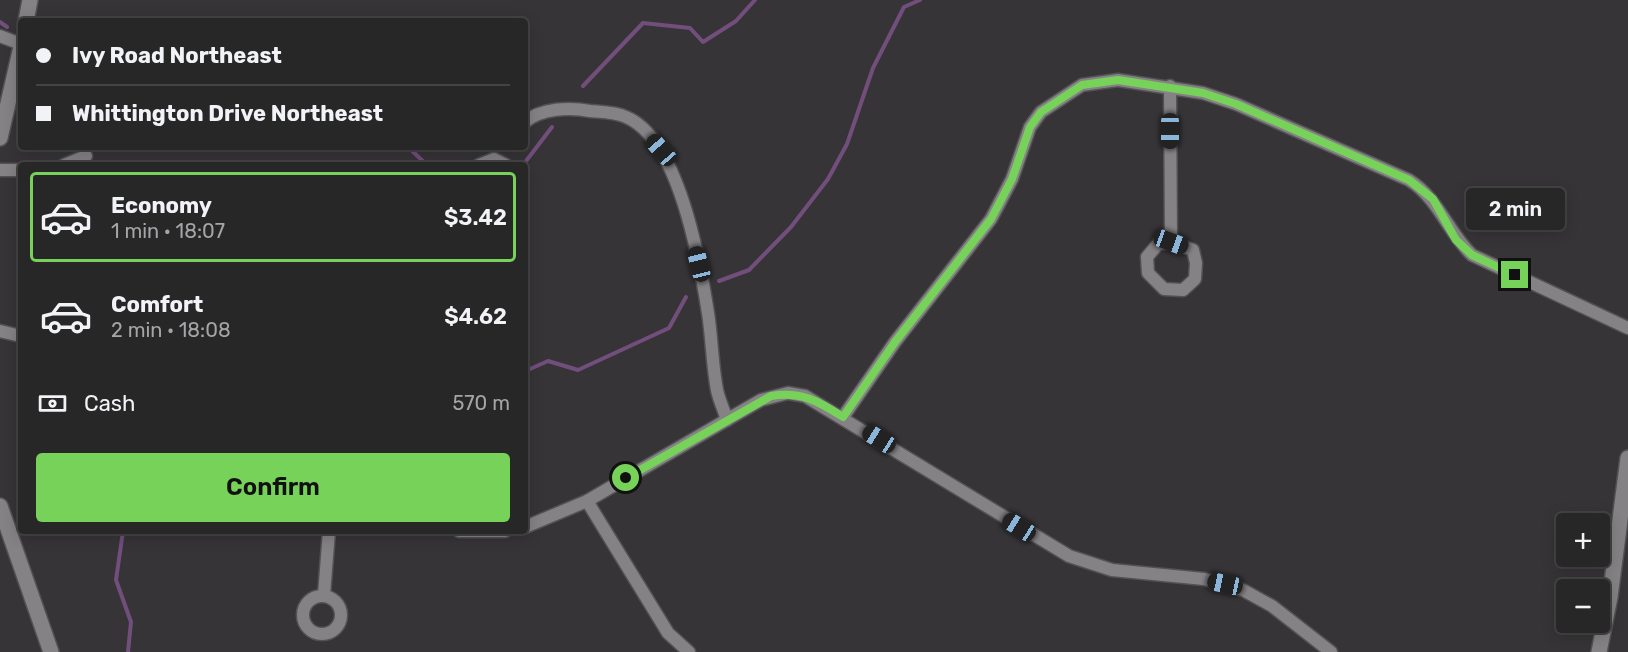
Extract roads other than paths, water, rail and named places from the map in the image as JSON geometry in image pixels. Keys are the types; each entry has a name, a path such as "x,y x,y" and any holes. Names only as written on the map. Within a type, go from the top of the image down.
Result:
{"street":[{"path":"27,18 30,0"},
{"path":"0,36 18,45"},
{"path":"0,138 18,59"},
{"path":"843,417 895,342 991,219 1012,179 1030,127 1041,112 1069,92 1094,82 1118,80 1170,86 1236,104 1409,180 1433,199 1456,240 1472,255 1628,328"},
{"path":"1170,86 1171,242"},
{"path":"528,120 544,111 582,109 626,117 641,127 661,150 677,179 699,264 708,312 717,391 727,420"},
{"path":"494,159 497,150"},
{"path":"71,162 86,156"},
{"path":"486,162 494,159 500,162"},
{"path":"0,170 18,170"},
{"path":"1171,242 1193,250 1196,263 1195,279 1183,290 1164,289 1148,273 1147,257 1158,244 1171,242"},
{"path":"0,331 18,335"},
{"path":"528,526 587,501 761,400 788,393 816,400 1026,532 1070,556 1112,570 1204,579 1243,590 1272,606 1331,652"},
{"path":"1599,652 1610,597 1628,458"},
{"path":"587,501 668,633 689,652"},
{"path":"0,506 51,652"},
{"path":"324,596 328,534"}],"waterway":[{"path":"583,86 643,23 690,28 703,42 736,21 755,0"},
{"path":"719,281 749,270 791,227 828,179 847,144 873,68 904,7 920,0"},
{"path":"0,22 7,27"},
{"path":"525,162 552,127"},
{"path":"411,150 424,162"},
{"path":"528,368 548,361 578,370 669,328 686,297"},
{"path":"123,534 116,580 131,622 128,652"}]}
